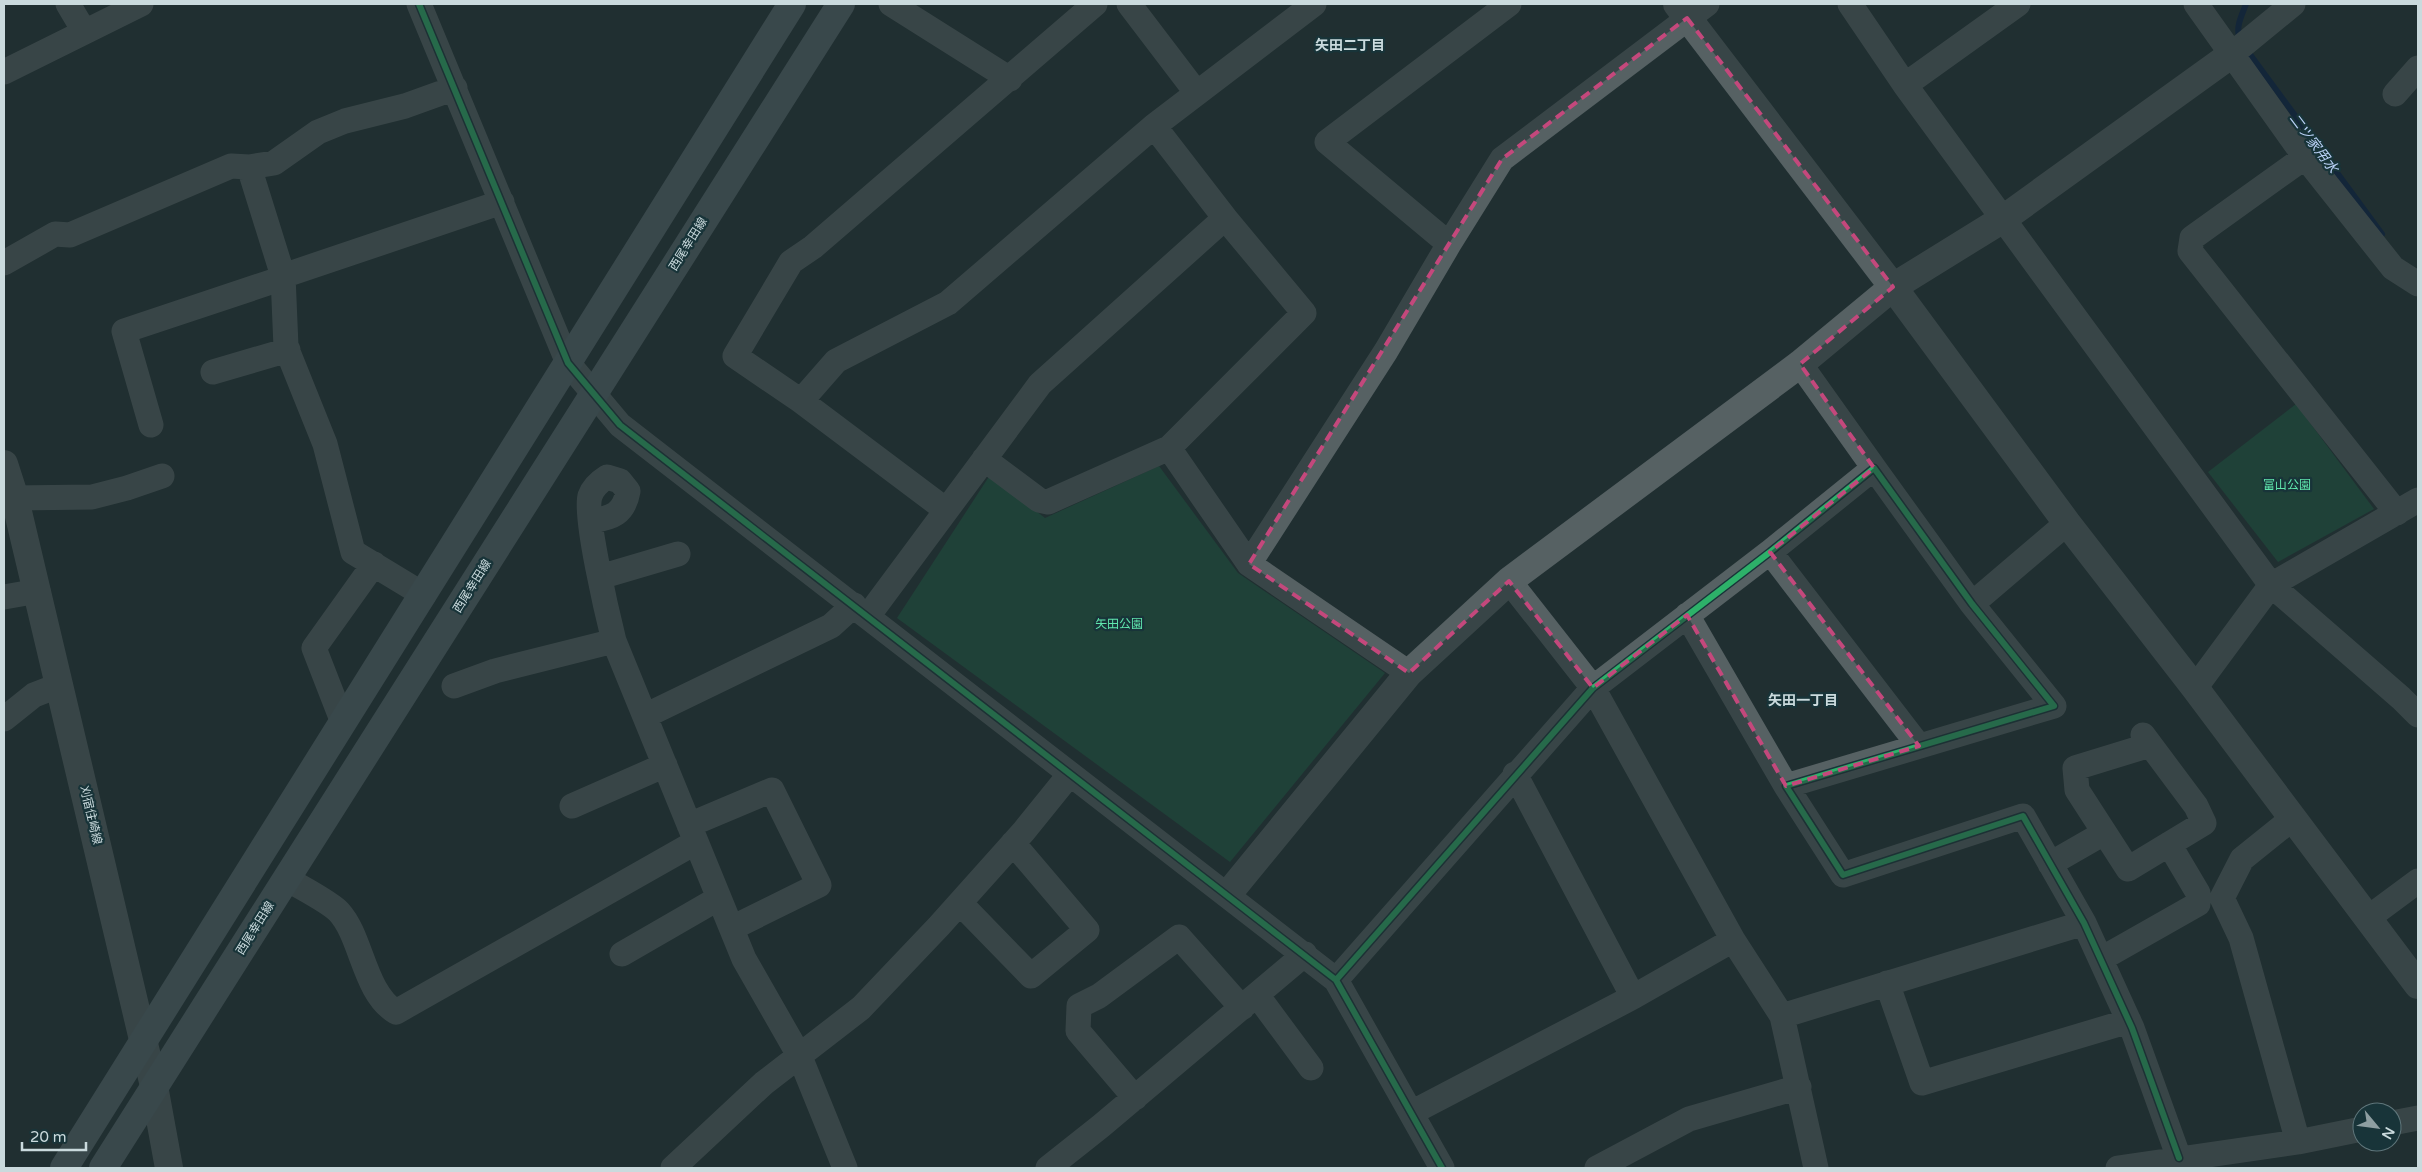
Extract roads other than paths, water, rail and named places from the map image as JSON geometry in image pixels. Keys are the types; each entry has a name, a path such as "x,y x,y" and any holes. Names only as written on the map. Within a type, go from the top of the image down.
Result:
{"main road":[{"path":"64,1168 144,1043 342,720 424,595 792,4"},
{"name":"西尾幸田線","path":"103,1168 841,4"}],"street":[{"path":"68,4 84,31"},
{"path":"4,72 141,4"},
{"path":"419,4 568,363 620,424 1070,774 1228,894 1336,980 1442,1168"},
{"path":"891,4 1010,79"},
{"path":"946,510 801,401 735,356 792,262 813,247 1095,4"},
{"path":"1129,4 1196,92"},
{"path":"801,401 836,361 948,303 1154,126 1196,92 1314,4"},
{"path":"1449,244 1327,142 1509,4"},
{"path":"1850,4 1905,85 2271,585 2418,715"},
{"path":"1905,85 2018,4"},
{"path":"2196,4 2305,157 2393,268 2418,284"},
{"path":"1228,894 1409,673 1509,581 1800,364 1893,288 2003,219 2232,54 2293,4"},
{"path":"1250,564 1386,350 1502,159 1690,8 1893,288 2067,523 2195,688 2418,985"},
{"path":"2395,94 2418,68"},
{"path":"4,263 55,234 70,235 230,166 274,163 318,132 344,121 405,106 455,88"},
{"path":"984,459 1039,500 1048,502 1168,448 1304,313 1224,218 1154,126"},
{"path":"2305,157 2192,238 2190,251 2397,513"},
{"path":"249,166 283,277 288,350 325,444 353,552 424,595"},
{"path":"151,425 124,331 502,202"},
{"path":"645,716 861,610 946,510 1040,384 1224,218"},
{"path":"213,372 288,350"},
{"path":"1786,786 2054,706 1972,604 1800,364"},
{"path":"1168,448 1250,564 1409,673"},
{"name":"刈宿住崎線","path":"4,464 38,592 144,1043 169,1168"},
{"path":"1336,980 1515,774 1593,688 1770,552 1874,468"},
{"path":"14,498 92,497 162,476"},
{"path":"2195,688 2271,585 2418,500"},
{"path":"591,521 600,577 614,641 744,959 800,1057 845,1168"},
{"path":"1972,604 2067,523"},
{"path":"1770,552 1919,746"},
{"path":"600,577 678,554"},
{"path":"342,720 314,648 374,564"},
{"path":"1509,581 1593,688 1732,940 1782,1016 1816,1168"},
{"path":"4,597 38,592"},
{"path":"1687,615 1786,786 1843,875 2023,816 2084,922 2129,1021 2179,1158"},
{"path":"454,686 495,671 614,641"},
{"path":"4,719 34,694 60,685"},
{"path":"2146,740 2196,806 2204,824 2128,869 2104,833 2077,790 2076,768 2146,740"},
{"path":"572,806 665,764"},
{"path":"673,1168 764,1083 800,1057 860,1008 1013,844 1070,774"},
{"path":"1515,774 1633,997"},
{"path":"287,879 339,911 347,924 362,962 387,1006 396,1012 692,834 772,790 818,885 732,928"},
{"path":"2293,818 2242,859 2222,898 2241,938 2298,1142"},
{"path":"2050,864 2104,833"},
{"path":"960,903 1031,976 1087,930 1013,844"},
{"path":"2100,959 2198,904 2198,893 2170,844"},
{"path":"2368,918 2418,881"},
{"path":"622,954 719,898"},
{"path":"1782,1016 2084,922"},
{"path":"1135,1098 1078,1031 1079,1006 1099,996 1179,936 1249,1001 1311,1068"},
{"path":"1411,1113 1633,997 1732,940"},
{"path":"1048,1168 1135,1098 1305,954"},
{"path":"1888,983 1922,1083 2129,1021"},
{"path":"1597,1168 1689,1119 1799,1087"},
{"path":"2402,1121 2418,1118"},
{"path":"2118,1168 2298,1142 2352,1131"}],"waterway":[{"name":"二ツ家用水","path":"2241,41 2238,27 2246,4"},
{"name":"二ツ家用水","path":"2246,49 2382,234"}],"district":[{"name":"矢田二丁目","path":"1350,45"},
{"name":"矢田一丁目","path":"1803,700"}],"park label":[{"name":"富山公園","path":"2287,485"},
{"name":"矢田公園","path":"1119,624"}]}
